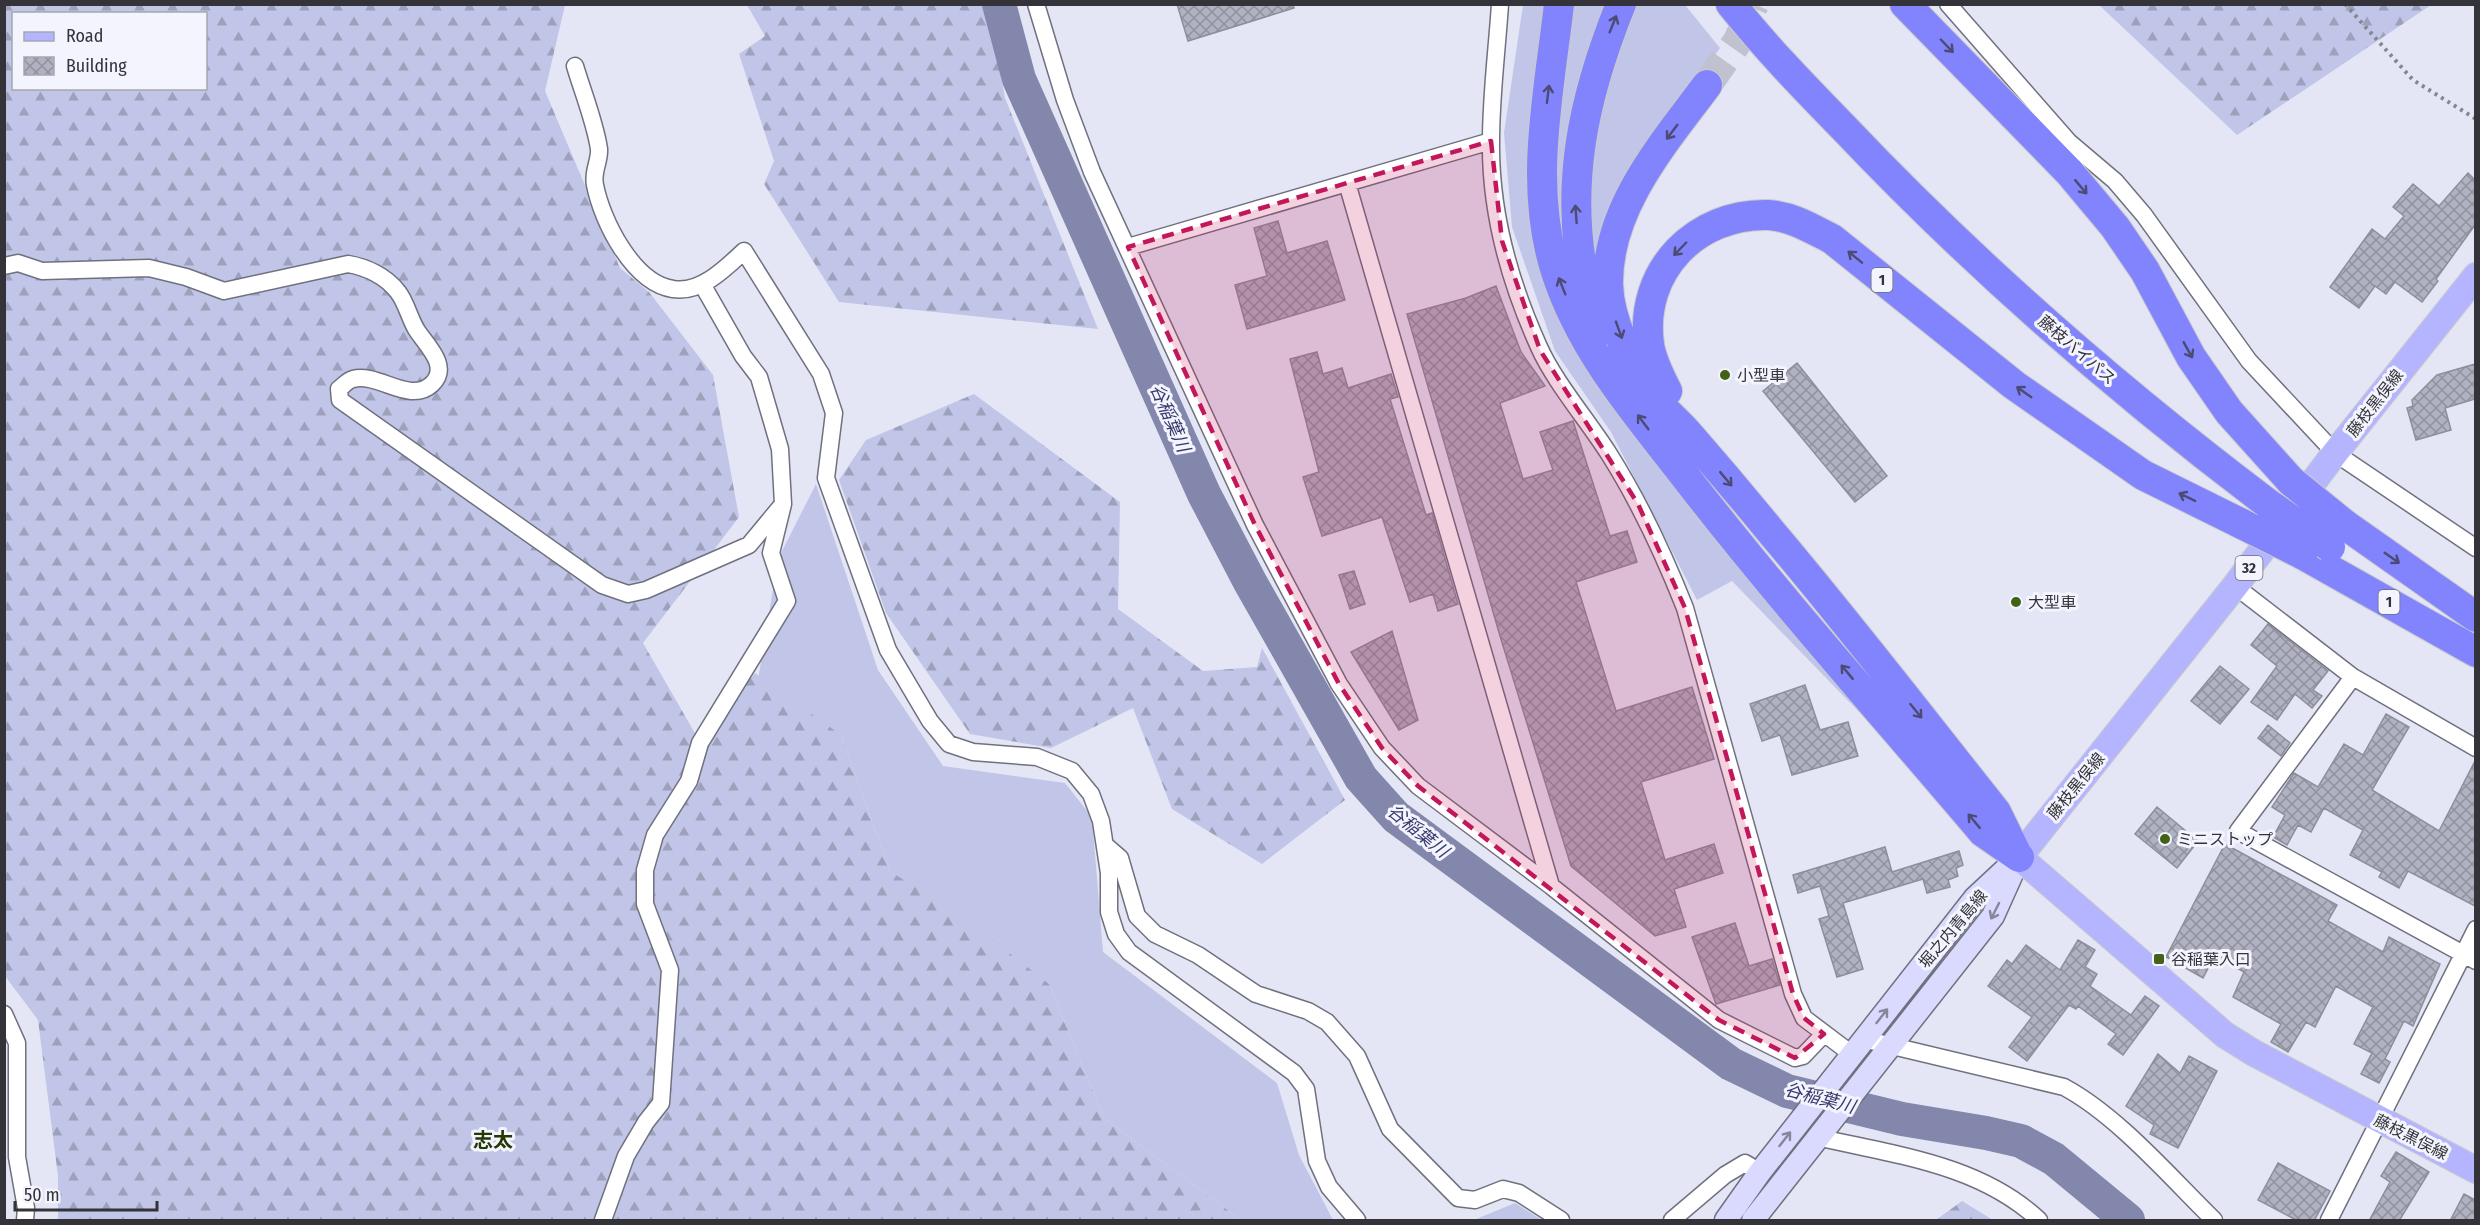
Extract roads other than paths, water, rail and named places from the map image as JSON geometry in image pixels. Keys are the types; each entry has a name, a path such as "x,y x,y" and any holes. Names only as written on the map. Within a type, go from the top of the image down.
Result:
{"highway":[{"name":"1","path":"1559,4 1541,159 1548,234 1556,272 1575,320 1597,359 1620,392 1677,443 1813,582 1996,812 2019,857"},
{"name":"1","path":"1620,392 1595,326 1580,261 1575,207 1578,148 1587,105 1604,46 1621,4"},
{"name":"藤枝バイパス","path":"1731,4 1781,63 1887,174 1979,263 2053,330 2151,413 2267,503 2337,535 2475,635"},
{"name":"1","path":"1905,4 2069,172 2115,226 2145,271 2191,357 2229,411 2337,535 2475,617"},
{"name":"1","path":"1707,85 1662,144 1626,202 1611,246 1608,285 1617,327 1629,355 1677,443 1730,534 1983,832 2019,857"},
{"name":"1","path":"1677,443 1649,345 1649,310 1660,275 1681,246 1712,226 1743,216 1770,215 1798,222 1832,239 2014,385 2134,469 2302,554 2475,652"}],"main road":[{"name":"藤枝黒俣線","path":"2475,276 2335,453 2235,586 2019,857 2225,1035 2254,1053 2475,1170"},
{"name":"堀之内青島線","path":"1753,1221 1994,916 2019,857"},
{"name":"堀之内青島線","path":"1726,1221 1760,1172 1975,898 2019,857"}],"street":[{"path":"1036,4 1065,100 1092,172 1255,525 1339,684 1382,748 1418,786 1551,886 1719,1020 1795,1058 1803,1056 1824,1034"},
{"path":"1500,4 1491,141 1494,193 1502,242 1518,295 1540,350 1610,455 1662,552 1685,608 1793,994 1804,1018 1824,1034 1858,1047 1891,1046 2064,1087 2079,1095 2112,1121 2214,1221"},
{"path":"1948,4 2069,142 2115,181 2144,215 2249,361 2335,453 2475,548"},
{"path":"576,66 599,152 593,172 595,186 606,221 627,258 652,282 675,290 702,284 719,274 744,251 821,374 834,413 826,478 888,650 930,721 949,744 973,752 1037,757 1072,771 1091,794 1101,821 1109,873 1109,912 1116,934 1129,952 1294,1073 1306,1089 1317,1161 1329,1187 1357,1221"},
{"path":"1128,248 1491,141"},
{"path":"1347,183 1551,886"},
{"path":"4,266 18,263 42,271 149,268 186,277 224,291 348,264 367,267 398,291 417,331 433,349 438,369 434,383 425,390 413,392 365,378 351,379 339,389 340,400 543,546 602,585 628,594 646,590 749,545 783,504"},
{"path":"603,1221 626,1156 661,1103 670,970 645,904 645,870 655,835 689,781 700,742 787,601 771,554 783,504 780,449 759,377 743,356 702,284"},
{"path":"2235,586 2353,677 2475,748"},
{"path":"2353,677 2238,831 2469,957"},
{"path":"1105,845 1120,858 1137,916 1155,934 1198,955 1256,994 1308,1011 1327,1022 1357,1056 1390,1129 1458,1198 1475,1200 1503,1189 1519,1193 1561,1221"},
{"path":"2329,1221 2379,1120 2469,957 2475,929"},
{"path":"4,1014 17,1043 17,1157 25,1221"},
{"path":"1823,1130 1976,1178 2002,1192 2038,1221"},
{"path":"1672,1221 1745,1163 1760,1172"}],"waterway":[{"name":"谷稲葉川","path":"999,4 1019,79 1204,494 1250,582 1361,778 1396,817 1731,1064 1787,1091 1902,1119 2021,1141 2054,1159 2128,1220"}],"tunnel":[{"path":"1707,85 1738,41 1754,4"}],"place":[{"name":"小型車","path":"1725,375"},
{"name":"大型車","path":"2016,602"},
{"name":"ミニストップ","path":"2165,839"},
{"name":"谷稲葉入口","path":"2159,959"}],"district":[{"name":"志太","path":"493,1140"}]}
